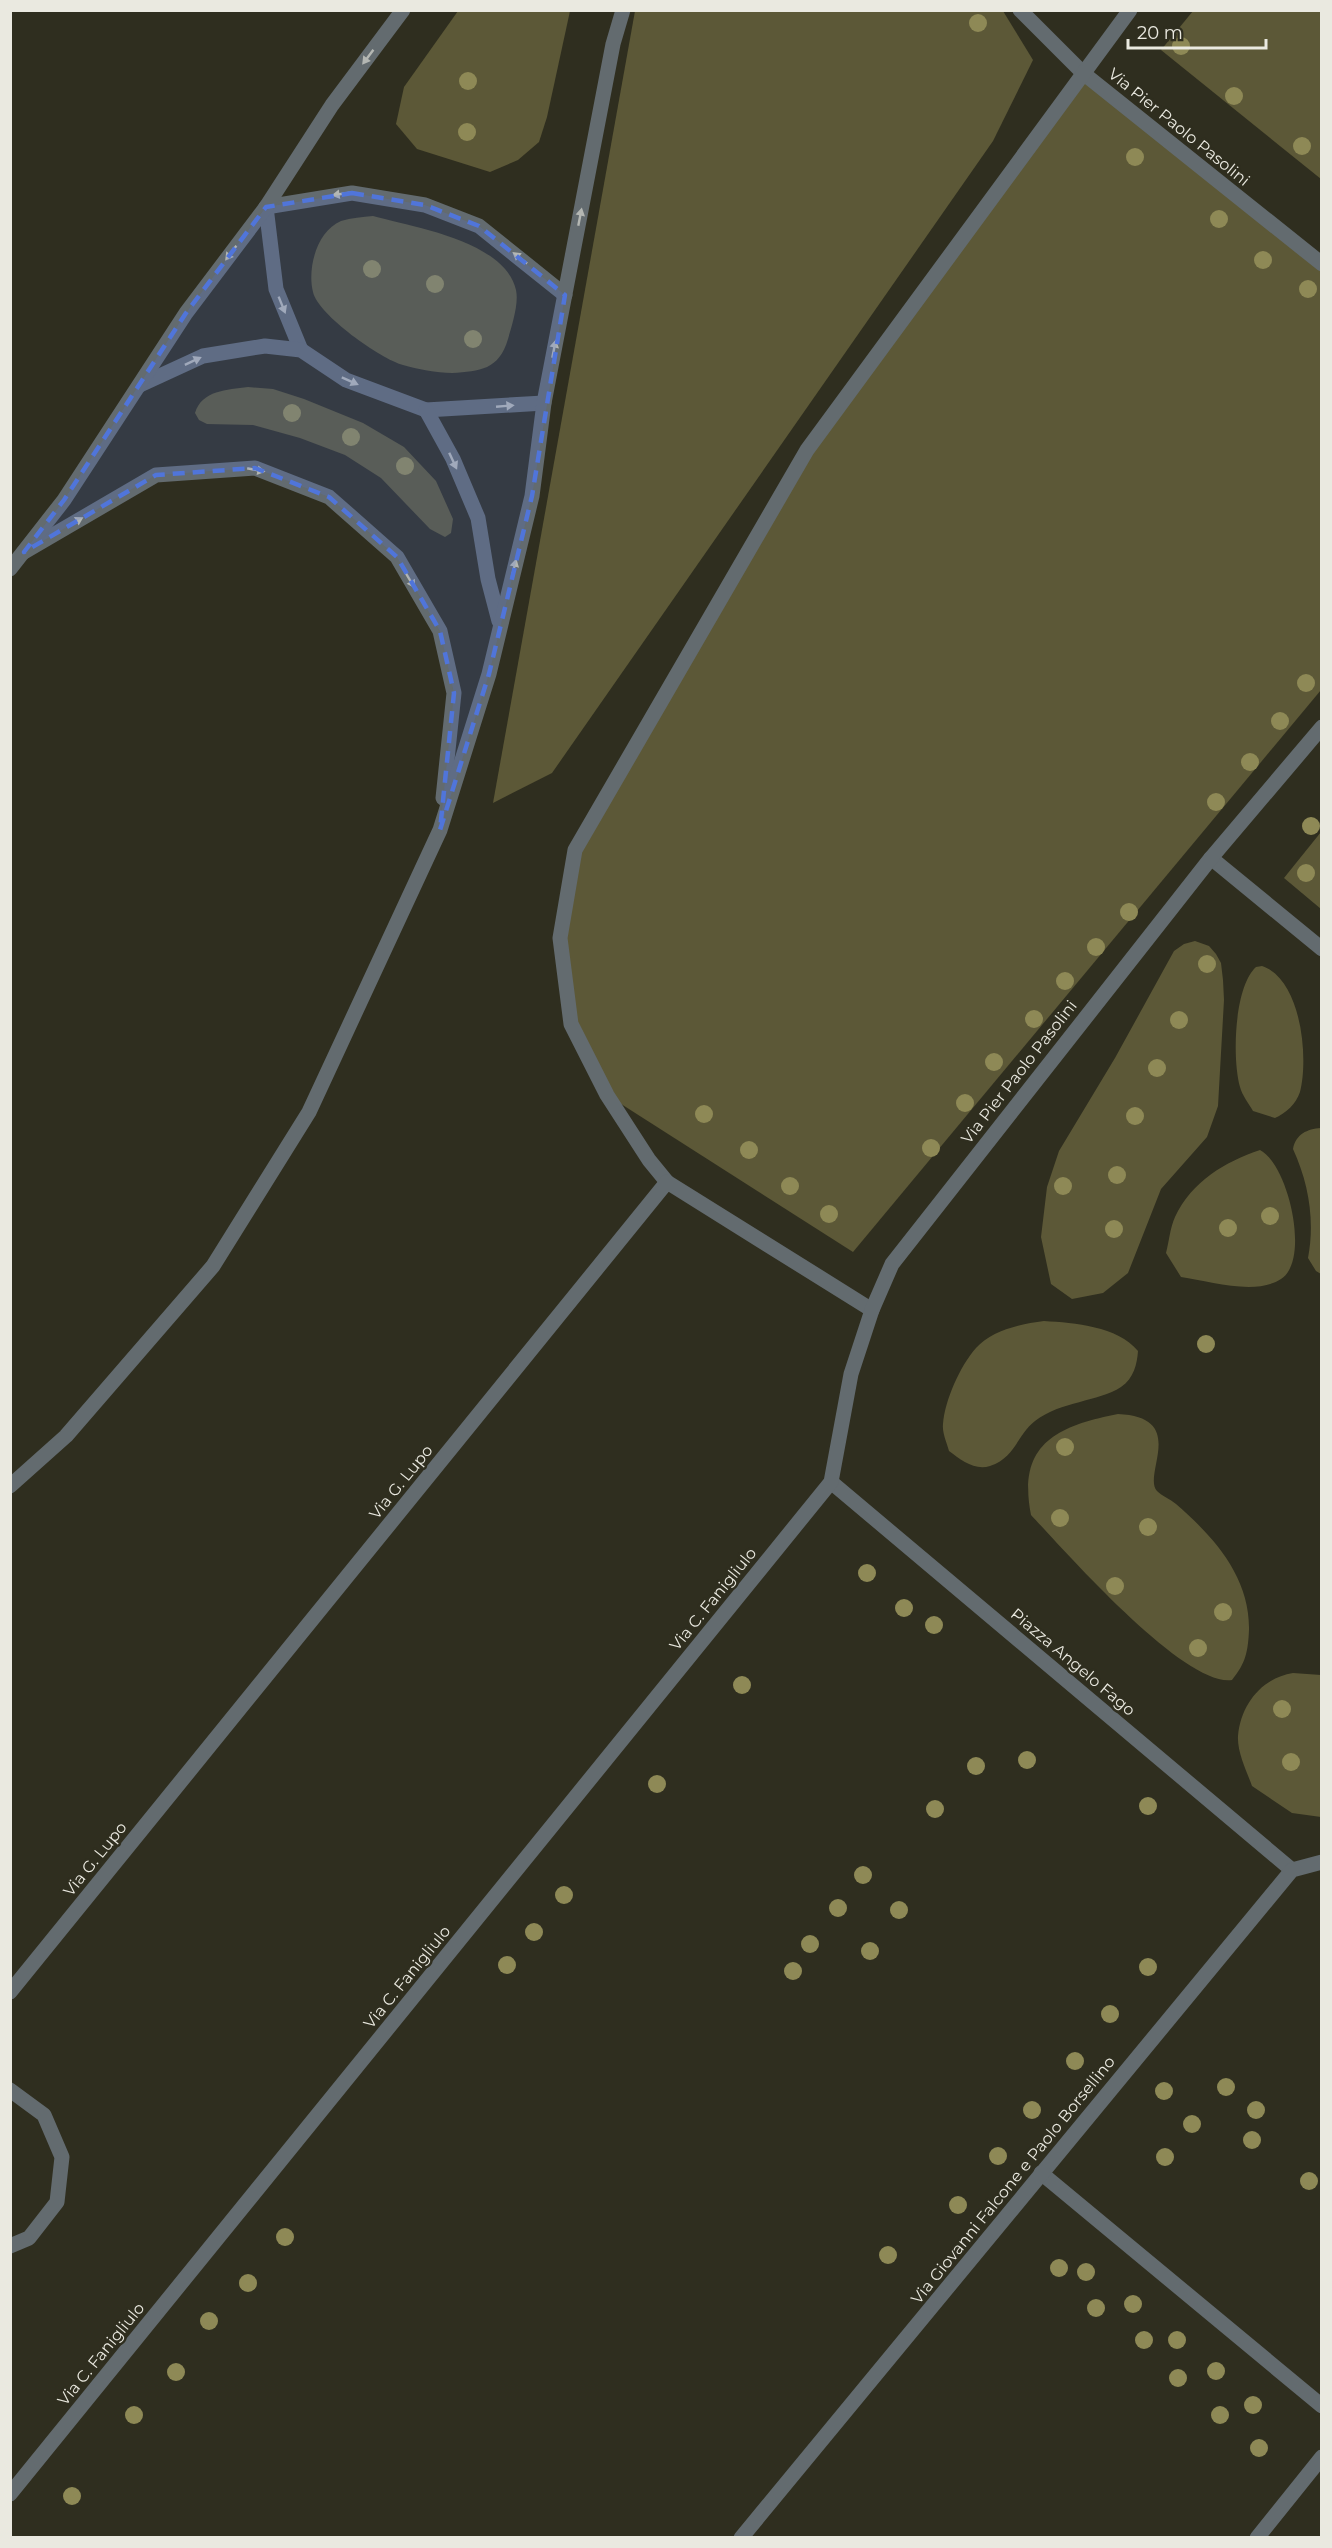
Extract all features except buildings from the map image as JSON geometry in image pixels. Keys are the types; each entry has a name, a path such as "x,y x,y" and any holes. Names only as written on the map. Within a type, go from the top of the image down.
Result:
{"street":[{"path":"10,569 64,500 186,313 266,207 332,105 403,10"},
{"path":"10,1486 66,1436 213,1266 309,1112 440,830 489,674 532,496 544,403 613,44 623,10"},
{"name":"Via Pier Paolo Pasolini","path":"1020,10 1083,73 1322,264"},
{"path":"872,1310 667,1182 648,1160 607,1095 571,1024 560,938 575,850 807,450 1130,10"},
{"path":"266,207 352,193 425,205 479,226 565,295"},
{"path":"266,207 276,289 300,350"},
{"path":"140,385 203,356 265,346 300,350 346,381 426,410 544,403"},
{"path":"426,410 453,459 478,518 488,579 500,624"},
{"path":"24,552 156,475 255,468 329,497 397,557 440,631 454,693 440,830"},
{"name":"Via Pier Paolo Pasolini","path":"831,1482 851,1374 872,1310 892,1263 1211,858 1322,727"},
{"path":"1211,858 1322,948"},
{"name":"Via G. Lupo","path":"10,1992 667,1182"},
{"name":"Piazza Angelo Fago","path":"831,1482 1292,1870"},
{"name":"Via C. Fanigliulo","path":"10,2494 831,1482"},
{"path":"1292,1870 1322,1862"},
{"name":"Via Giovanni Falcone e Paolo Borsellino","path":"741,2538 1292,1870"},
{"path":"10,2090 45,2115 62,2157 57,2202 29,2238 10,2246"},
{"path":"1041,2173 1322,2406"},
{"path":"1257,2538 1322,2457"}],"highlighted area":[{"path":"352,193 425,205 479,226 565,295 532,496 489,674 440,830 454,693 440,631 397,557 329,497 255,468 156,475 24,552 64,500 186,313 266,207"}],"shaded area":[{"path":"458,11 570,11 547,117 539,142 518,160 490,172 417,149 396,124 404,87"},
{"path":"635,11 1003,11 1033,60 993,141 552,773 493,803"},
{"path":"1193,11 1321,11 1321,179 1161,50"},
{"path":"1083,73 1321,264 1321,690 853,1252 607,1095 571,1024 560,938 575,850 807,450"},
{"path":"373,216 455,239 495,259 508,273 516,290 516,308 504,349 494,363 480,370 452,373 403,365 366,345 326,312 317,301 311,282 313,262 320,242 333,226 341,221"},
{"path":"248,387 273,389 304,399 363,423 404,447 436,481 453,519 451,533 445,537 430,529 381,478 345,455 300,438 253,425 207,424 199,420 195,413 198,405 209,395 224,390"},
{"path":"1321,832 1321,909 1284,878"},
{"path":"1195,941 1209,946 1221,963 1224,1000 1218,1106 1207,1137 1161,1189 1128,1273 1103,1293 1072,1299 1051,1284 1041,1237 1047,1187 1059,1151 1115,1058 1174,951 1184,944"},
{"path":"1262,966 1275,974 1286,986 1294,1002 1302,1040 1303,1077 1300,1092 1290,1108 1275,1118 1253,1111 1241,1090 1237,1075 1236,1042 1239,1006 1249,977 1256,967"},
{"path":"1322,1128 1321,1274 1316,1271 1308,1258 1311,1216 1307,1189 1293,1149 1299,1136 1303,1133"},
{"path":"1260,1150 1270,1159 1279,1173 1287,1192 1295,1234 1290,1269 1281,1279 1270,1284 1246,1287 1181,1277 1166,1253 1173,1221 1182,1204 1200,1183 1222,1167"},
{"path":"1044,1321 1095,1327 1119,1336 1138,1351 1132,1375 1121,1387 1112,1392 1045,1414 1029,1427 1011,1452 999,1462 979,1467 963,1461 949,1451 943,1427 950,1394 964,1364 976,1348 998,1332"},
{"path":"1118,1414 1139,1418 1152,1425 1158,1435 1154,1483 1157,1491 1176,1504 1204,1530 1227,1559 1236,1576 1248,1611 1249,1630 1245,1657 1232,1680 1211,1676 1185,1662 1156,1640 1097,1585 1031,1515 1028,1491 1030,1471 1036,1455 1046,1442 1077,1425"},
{"path":"1293,1673 1321,1675 1321,1817 1292,1813 1252,1786 1239,1749 1240,1724 1255,1694 1272,1680"}]}
